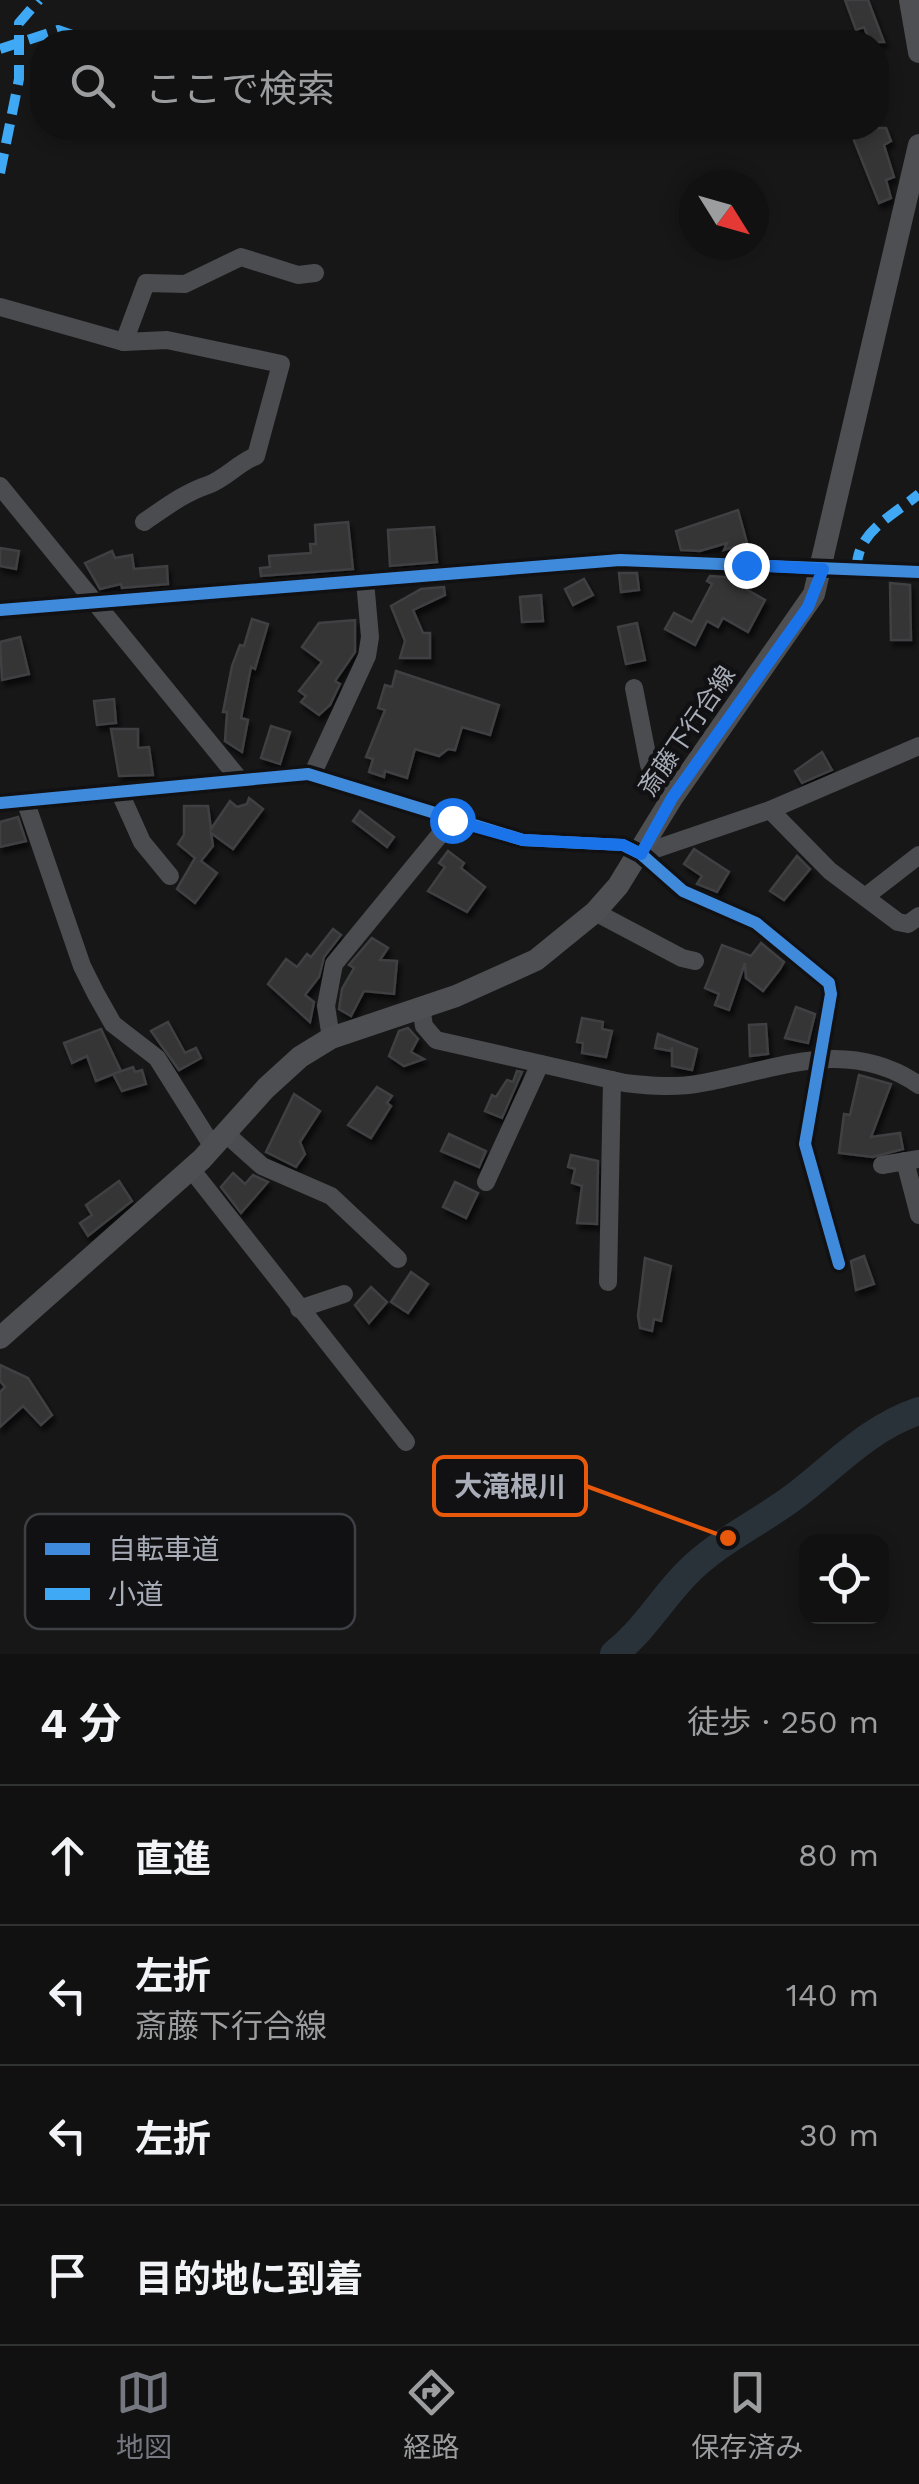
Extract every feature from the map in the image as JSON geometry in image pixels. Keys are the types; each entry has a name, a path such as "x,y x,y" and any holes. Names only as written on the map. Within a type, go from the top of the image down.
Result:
{"main road":[{"path":"910,0 919,52"},
{"name":"斎藤下行合線","path":"0,1338 190,1169 266,1088 331,1038 480,987 536,960 595,912 641,854 678,789 808,607 823,569 919,145"}],"street":[{"path":"124,342 146,283 185,284 241,257 298,274 315,274"},
{"path":"0,307 124,342 167,340 281,364 256,456 240,462 210,485 194,487 144,522"},
{"path":"0,486 240,780"},
{"path":"0,610 620,560 919,572"},
{"path":"312,775 367,656 370,637 365,582"},
{"path":"634,688 649,765 678,789"},
{"path":"641,854 770,810 919,746"},
{"path":"0,803 26,804 312,775 523,840 623,845 641,854 683,891 756,923 823,974 831,994 805,1144 839,1264"},
{"path":"120,793 142,842 170,876"},
{"path":"26,804 82,966 113,1024 157,1058 219,1140 262,1166 332,1196 398,1259"},
{"path":"770,810 830,871 903,925 919,916"},
{"path":"331,1038 326,1006 334,964 452,820"},
{"path":"865,897 919,855"},
{"path":"595,912 682,958 695,961"},
{"path":"420,1007 424,1026 436,1040 612,1080 678,1086 821,1056 884,1066 919,1085"},
{"path":"486,1182 540,1064"},
{"path":"608,1282 612,1080"},
{"path":"882,1165 912,1160 919,1215"},
{"path":"190,1169 406,1442"},
{"path":"299,1309 344,1294"}],"building":[{"path":"845,0 868,0 879,30 856,30"},
{"path":"889,136 891,141 884,145 894,177 886,180 891,198 879,203 854,140 889,140"},
{"path":"738,510 747,543 724,550 727,543 700,551 681,550 676,531"},
{"path":"348,522 353,569 261,576 260,568 270,567 269,556 311,553 310,544 316,544 315,525"},
{"path":"434,527 437,562 390,566 388,530"},
{"path":"0,548 19,551 16,569 0,566"},
{"path":"112,551 115,558 132,555 134,569 167,566 168,584 122,588 121,584 100,589 85,563"},
{"path":"619,573 637,573 639,590 621,592"},
{"path":"710,576 725,577 765,600 748,632 723,618 718,627 707,621 695,645 665,629 674,613 692,622 712,584 707,581"},
{"path":"584,579 593,595 573,605 565,589"},
{"path":"890,583 910,585 911,640 891,640"},
{"path":"444,587 445,595 413,610 423,633 430,633 430,658 400,658 405,641 391,606 421,589"},
{"path":"541,595 543,621 522,622 520,597"},
{"path":"252,619 268,624 255,669 251,667 241,718 248,720 242,752 225,741 227,712 223,712 232,666 240,645 244,646"},
{"path":"355,620 355,652 335,681 340,684 330,705 319,715 301,702 306,696 299,691 322,662 302,647 319,623"},
{"path":"637,623 645,660 626,664 618,627"},
{"path":"20,637 29,674 2,680 0,642"},
{"path":"396,671 499,705 490,735 462,727 455,750 448,749 439,756 415,749 407,778 385,771 384,777 369,772 373,759 366,757 385,710 378,708 385,685 392,687"},
{"path":"114,699 116,723 97,725 94,701"},
{"path":"271,726 290,732 280,764 261,758"},
{"path":"111,729 138,729 138,748 149,747 153,775 119,776"},
{"path":"822,752 832,770 802,783 795,771"},
{"path":"249,798 263,809 233,849 211,833 213,846 201,861 217,873 195,903 177,889 195,858 178,844 184,835 184,806 208,806 211,829 230,801 237,807 247,804"},
{"path":"360,811 394,837 387,847 353,821"},
{"path":"18,817 26,841 0,847 0,822"},
{"path":"694,849 729,872 717,892 697,884 702,876 684,864"},
{"path":"448,851 464,863 461,868 485,887 467,912 428,891 445,867 439,863"},
{"path":"797,856 810,869 784,900 770,891"},
{"path":"333,929 341,935 324,957 319,977 305,995 314,1002 310,1022 268,984 286,959 297,967 307,954 311,957"},
{"path":"372,938 388,948 380,960 397,961 394,994 364,991 351,1016 339,1009 342,989 354,968 349,965"},
{"path":"761,943 784,962 780,969 763,991 746,978 745,963 729,1010 715,1005 719,994 705,988 722,945 751,956"},
{"path":"796,1007 815,1014 808,1043 785,1038"},
{"path":"582,1018 603,1022 602,1029 612,1031 606,1057 582,1053 583,1043 577,1042"},
{"path":"168,1022 185,1053 196,1048 201,1058 179,1070 151,1031"},
{"path":"766,1024 768,1054 750,1056 749,1025"},
{"path":"408,1028 418,1039 411,1052 424,1059 404,1066 389,1056 399,1031"},
{"path":"101,1029 121,1071 96,1081 87,1056 72,1063 64,1043"},
{"path":"658,1034 697,1049 692,1070 672,1066 672,1047 671,1051 655,1048"},
{"path":"133,1067 135,1072 142,1070 146,1084 122,1091 113,1074"},
{"path":"517,1071 522,1072 502,1118 485,1111 492,1095 496,1097 507,1080 513,1082"},
{"path":"859,1075 891,1084 871,1137 900,1133 903,1149 873,1157 839,1153 844,1114 850,1115"},
{"path":"377,1087 392,1096 387,1103 391,1106 371,1138 348,1125"},
{"path":"294,1094 320,1111 300,1142 305,1154 296,1167 266,1152"},
{"path":"449,1134 486,1151 479,1167 441,1151"},
{"path":"571,1155 598,1161 597,1224 577,1223 582,1186 572,1183 575,1169 568,1167"},
{"path":"233,1173 245,1184 253,1175 268,1182 241,1213 221,1187"},
{"path":"119,1181 132,1201 88,1236 80,1223 92,1215 86,1205"},
{"path":"455,1182 478,1193 466,1218 443,1207"},
{"path":"864,1256 874,1284 856,1290 851,1261"},
{"path":"645,1258 671,1266 661,1321 654,1319 652,1331 640,1328 638,1316"},
{"path":"411,1272 428,1284 408,1313 391,1302"},
{"path":"371,1287 387,1302 369,1323 355,1305"},
{"path":"0,1365 28,1378 52,1415 41,1425 23,1406 0,1427 0,1392 5,1387 0,1381"}],"waterway":[{"path":"614,1654 712,1551 785,1503 870,1436 919,1411"}],"marked path":[{"path":"0,173 19,79 19,23 39,0"},
{"path":"0,49 30,39"},
{"path":"857,570 858,557 869,535 919,494"}],"cycle path":[{"path":"0,610 620,560 919,572"},
{"path":"0,803 308,774 523,840 623,845 641,854 683,891 756,923 829,983 831,994 805,1144 839,1264"}],"place":[{"name":"大滝根川","path":"728,1538"}],"route":[{"path":"452,820 523,840 623,845 641,854 672,798 808,607 823,569 746,565"}]}
